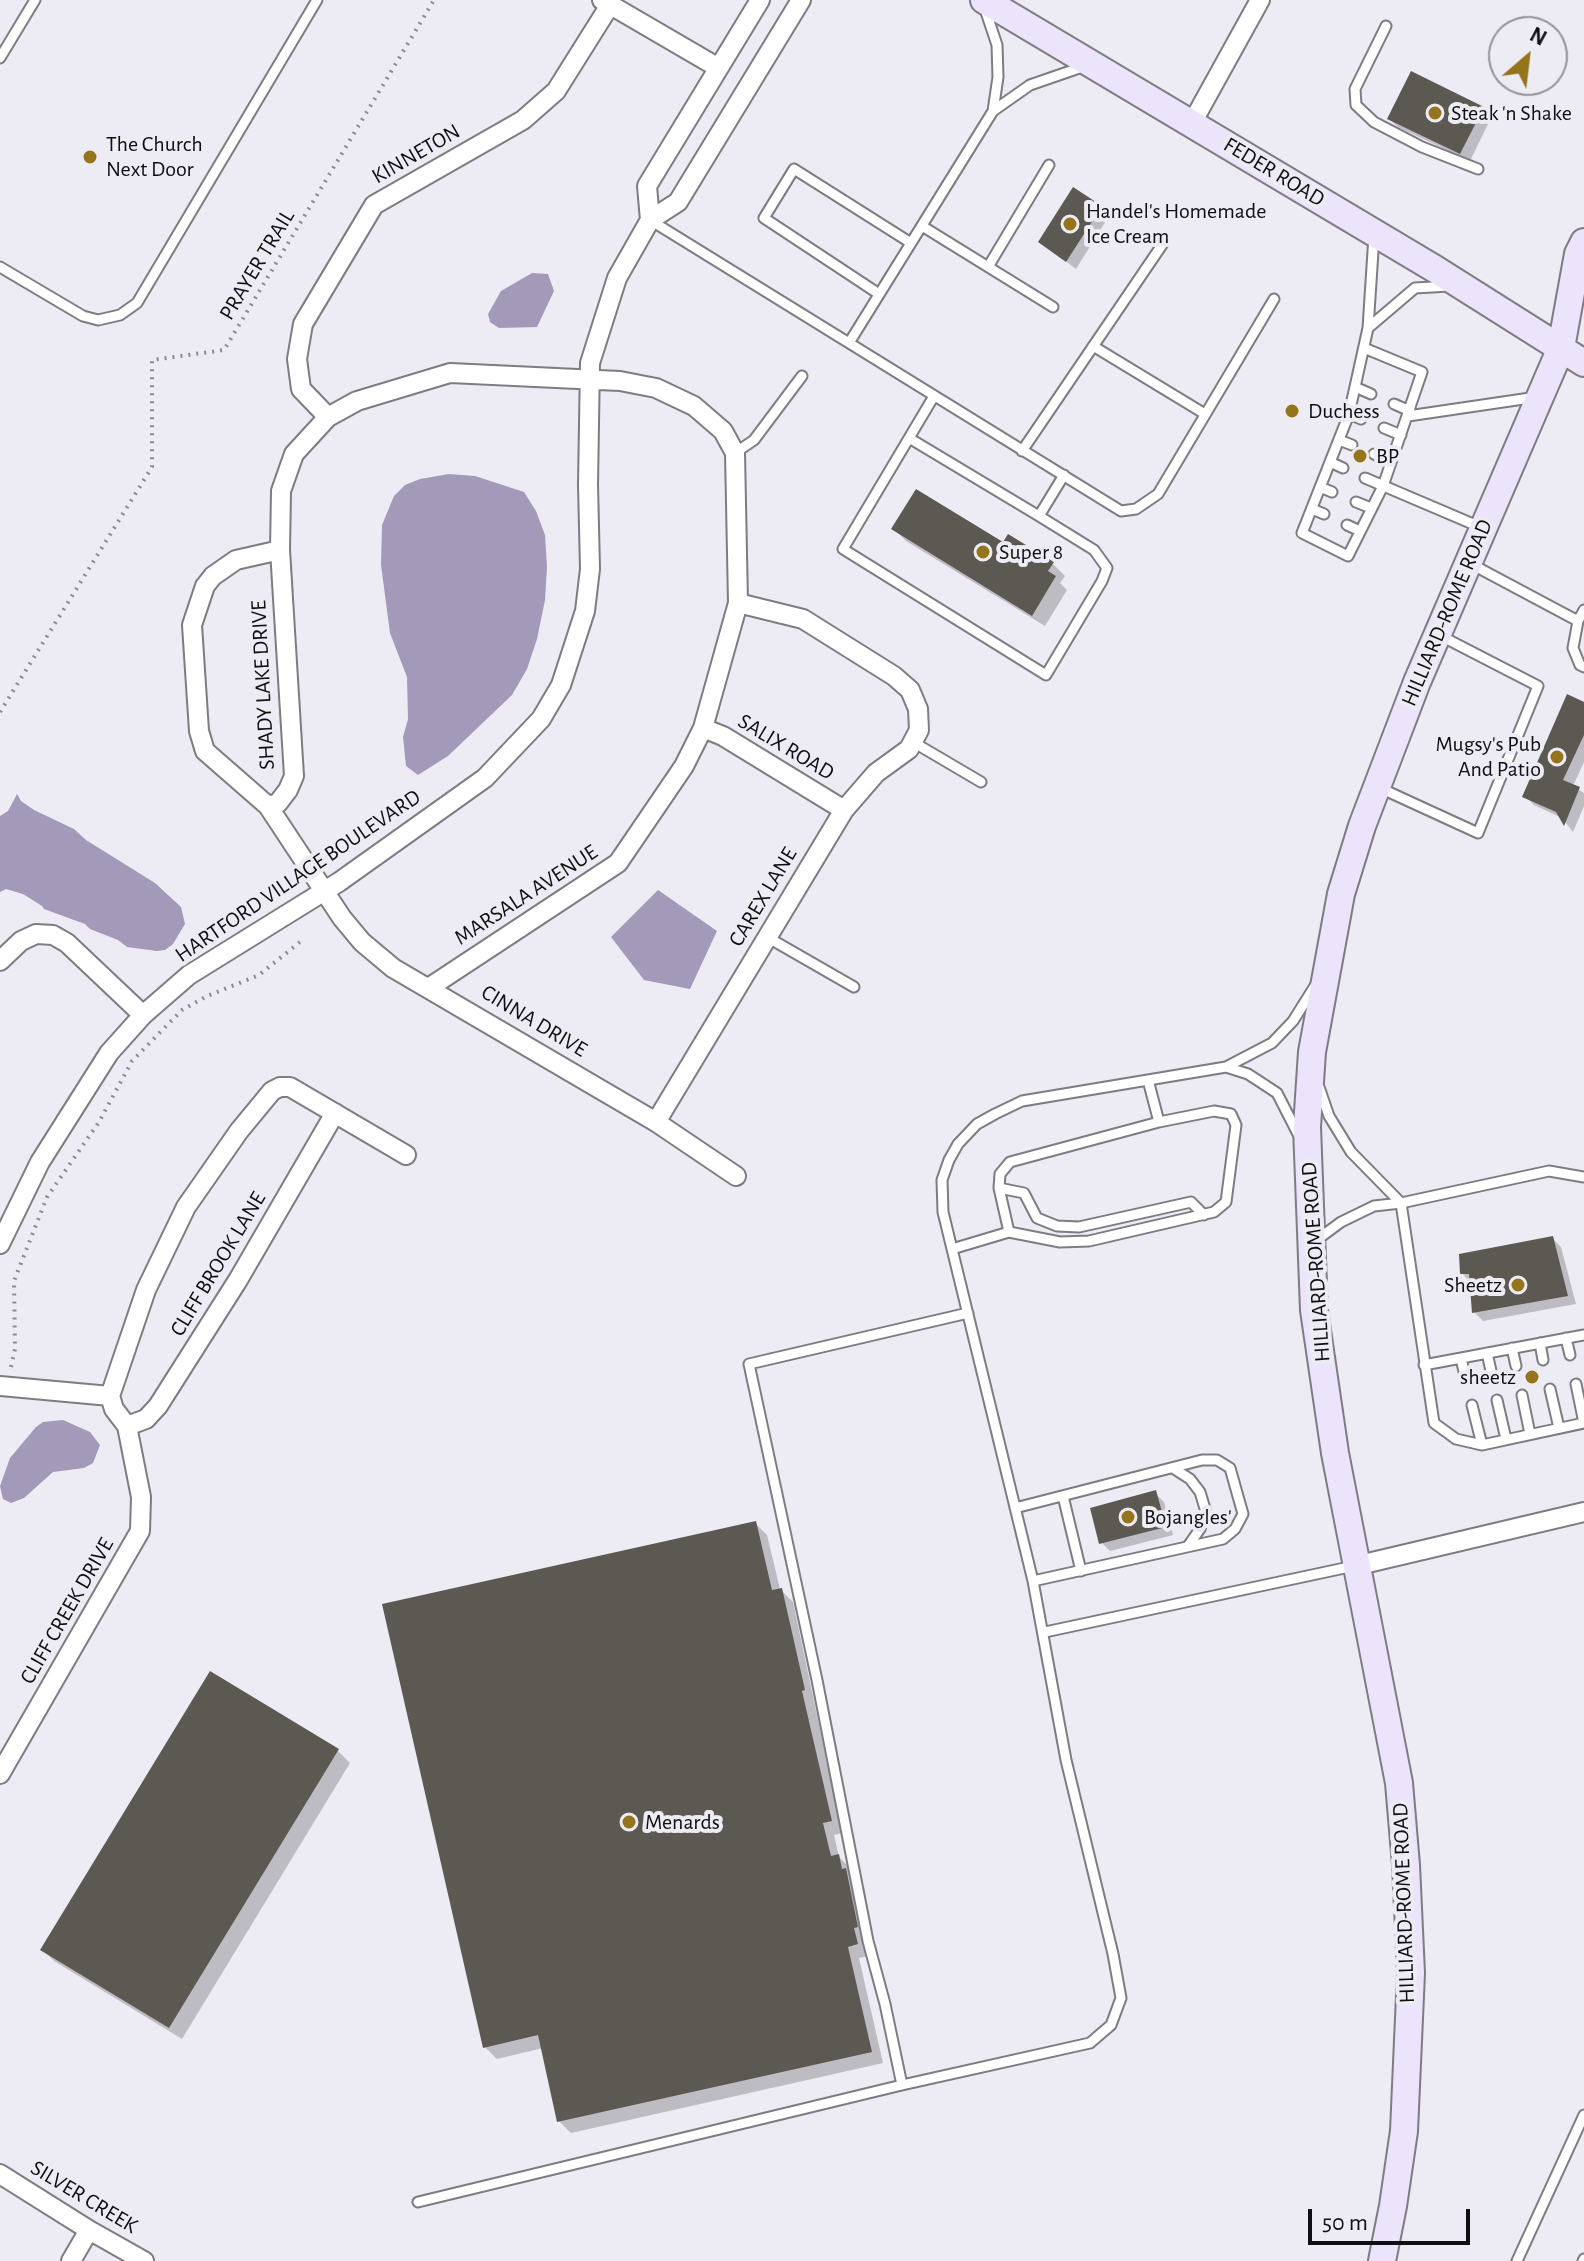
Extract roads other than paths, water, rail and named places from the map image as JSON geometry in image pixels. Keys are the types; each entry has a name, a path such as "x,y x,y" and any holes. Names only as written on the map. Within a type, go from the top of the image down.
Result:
{"main road":[{"name":"FEDER ROAD","path":"983,0 1374,232 1584,363"},
{"name":"HILLIARD-ROME ROAD","path":"1561,348 1578,254 1584,242"},
{"name":"HILLIARD-ROME ROAD","path":"1382,2261 1404,2131 1411,1973 1403,1823 1399,1783 1335,1453 1314,1310 1307,1127 1311,1064 1350,861 1377,786 1438,634 1561,348 1584,317"}],"street":[{"name":"HARTFORD VILLAGE BOULEVARD","path":"650,220 647,186 760,0"},
{"name":"HARTFORD VILLAGE BOULEVARD","path":"0,1244 48,1149 109,1053 143,1015 189,975 324,891 485,778 541,719 561,685 585,611 590,569 590,363 617,278 650,220 678,202 801,0"},
{"path":"1192,123 1260,0"},
{"path":"606,2 717,67"},
{"name":"KINNETON","path":"328,417 301,389 297,359 303,324 374,205 523,120 556,91 606,2"},
{"name":"SHADY LAKE DRIVE","path":"268,806 278,803 294,776 280,550 281,491 294,454 328,417 357,401 450,373 589,381"},
{"path":"589,381 620,381 656,388 694,406 723,431 735,453"},
{"name":"MARSALA AVENUE","path":"430,987 618,863 684,766 703,728 738,603 735,453"},
{"name":"SHADY LAKE DRIVE","path":"280,550 236,560 213,576 205,586 192,625 199,731 205,751 268,806 324,891"},
{"path":"738,603 803,619 894,676 910,690 918,709 919,730 913,742"},
{"name":"SALIX ROAD","path":"703,728 723,736 844,810"},
{"name":"CAREX LANE","path":"656,1122 844,810 876,773 909,749 913,742"},
{"name":"CINNA DRIVE","path":"324,891 362,942 393,968 656,1122 736,1176"},
{"path":"0,961 21,941 36,934 53,935 67,943 143,1015"},
{"path":"3,1386 110,1396 146,1290 186,1207 239,1131 272,1091 290,1087 406,1155"},
{"name":"CLIFF BROOK LANE","path":"127,1426 146,1419 158,1406 238,1280 335,1113"},
{"name":"CLIFF CREEK DRIVE","path":"0,1774 140,1531 141,1497 127,1426 114,1409 110,1396"},
{"path":"1355,1566 1584,1512"},
{"name":"SILVER CREEK","path":"0,2174 144,2261"},
{"path":"71,2261 89,2230"}],"lane":[{"path":"0,58 35,0"},
{"path":"0,267 83,316 98,320 120,315 137,303 317,0"},
{"path":"983,0 997,45 998,77 993,111"},
{"path":"1386,26 1355,89 1356,105 1374,122 1422,147 1478,169"},
{"path":"849,343 993,111 1030,85 1090,64"},
{"path":"988,267 1049,165"},
{"path":"879,294 764,218 794,169 911,243"},
{"path":"650,220 1121,511 1136,509 1158,494 1274,299"},
{"path":"922,226 1053,307"},
{"path":"1364,348 1422,372 1383,486 1348,556 1302,533 1349,414 1368,328 1374,232"},
{"path":"1022,451 1164,242"},
{"path":"1368,328 1415,288 1461,286"},
{"path":"1093,346 1205,414"},
{"path":"735,453 754,440 802,376"},
{"path":"1355,387 1371,394"},
{"path":"909,438 1094,550 1107,568 1046,675 843,549 909,438 934,396"},
{"path":"1394,404 1409,414 1540,396"},
{"path":"1349,414 1361,419"},
{"path":"1384,428 1401,435"},
{"path":"1339,440 1352,445"},
{"path":"1374,454 1391,462"},
{"path":"1330,462 1343,468"},
{"path":"1039,516 1064,475"},
{"path":"1365,478 1483,528"},
{"path":"1320,487 1332,492"},
{"path":"1356,502 1371,508"},
{"path":"1312,509 1324,514"},
{"path":"1347,525 1360,531"},
{"path":"1468,563 1578,621"},
{"path":"1584,610 1578,621 1573,648 1580,665 1584,667"},
{"path":"1377,786 1478,833 1538,686 1438,634"},
{"path":"913,742 981,782"},
{"path":"767,937 854,987"},
{"path":"418,2202 902,2085 1090,2043 1111,2025 1121,1998 1113,1954 1066,1760 1053,1696 1045,1632 943,1212 942,1180 958,1144 977,1124 1022,1101 1226,1067 1252,1056 1272,1043 1293,1021 1330,957"},
{"path":"1311,1064 1329,1116 1351,1152 1401,1203 1434,1423 1456,1439 1482,1445 1584,1423 1576,1384"},
{"path":"1226,1067 1248,1074 1277,1093 1308,1155"},
{"path":"1148,1080 1159,1122"},
{"path":"952,1249 1009,1232 1060,1242 1089,1241 1214,1212 1226,1202 1236,1125 1231,1114 1214,1111 1159,1122 1010,1162 1000,1174 999,1188 1009,1232"},
{"path":"1312,1244 1341,1222 1374,1206 1549,1171 1584,1177"},
{"path":"999,1188 1024,1193 1037,1218 1057,1226 1079,1227 1191,1202 1204,1215"},
{"path":"902,2085 868,1941 817,1680 749,1364 968,1313"},
{"path":"1424,1365 1584,1335"},
{"path":"1566,1338 1570,1355"},
{"path":"1540,1343 1543,1360"},
{"path":"1512,1348 1516,1366"},
{"path":"1487,1353 1491,1371"},
{"path":"1461,1358 1465,1376"},
{"path":"1550,1389 1559,1428"},
{"path":"1522,1395 1530,1434"},
{"path":"1497,1400 1506,1439"},
{"path":"1472,1405 1482,1445"},
{"path":"1015,1508 1202,1460 1217,1460 1230,1468 1243,1514 1235,1529 1223,1539 1033,1581"},
{"path":"1173,1468 1190,1479 1200,1492 1206,1512 1200,1529 1188,1546"},
{"path":"1063,1496 1081,1571"},
{"path":"1045,1632 1355,1566"},
{"path":"1517,2261 1584,2115"}],"place":[{"name":"Steak 'n Shake","path":"1435,113"},
{"name":"The Church Next Door","path":"90,157"},
{"name":"Handel's Homemade Ice Cream","path":"1070,224"},
{"name":"Duchess","path":"1292,411"},
{"name":"BP","path":"1360,456"},
{"name":"Super 8","path":"983,552"},
{"name":"Mugsy's Pub And Patio","path":"1557,757"},
{"name":"Sheetz","path":"1518,1285"},
{"name":"sheetz","path":"1532,1377"},
{"name":"Bojangles'","path":"1128,1517"},
{"name":"Menards","path":"629,1822"}]}
